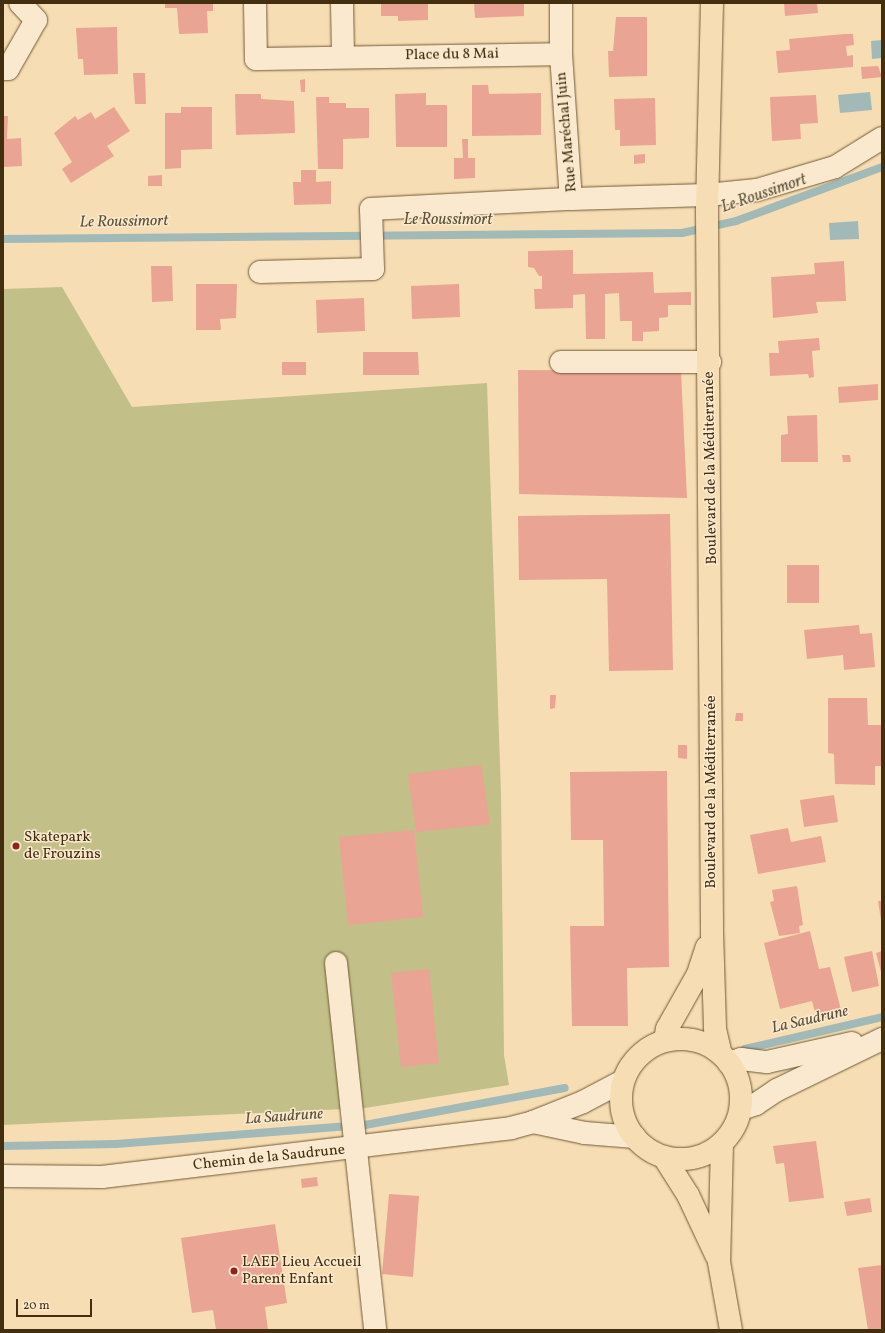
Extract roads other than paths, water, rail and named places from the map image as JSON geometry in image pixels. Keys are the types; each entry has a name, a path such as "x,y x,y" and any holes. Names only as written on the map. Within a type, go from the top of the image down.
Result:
{"main road":[{"name":"Boulevard de la Méditerranée","path":"712,3 707,203 710,362 712,932 715,1029 724,1057"},
{"name":"Boulevard de la Méditerranée","path":"665,1040 667,1029 698,974 712,932"},
{"path":"664,1157 687,1159 706,1154 722,1144 735,1128 741,1109 741,1086 724,1057 705,1043 685,1038 665,1040 647,1048 632,1062 624,1081 621,1100 625,1120 635,1137 664,1157 688,1195 719,1262"},
{"path":"722,1144 719,1262 731,1330"}],"street":[{"path":"3,69 8,69 36,20 20,3"},
{"name":"Place du 8 Mai","path":"255,3 256,59 561,54"},
{"path":"342,3 343,57"},
{"name":"Rue Maréchal Juin","path":"561,3 561,54 571,199 707,203 835,167 882,138"},
{"path":"260,272 373,269 371,209 571,199"},
{"path":"560,362 710,362"},
{"path":"336,963 374,1330"},
{"path":"724,1057 767,1062 882,1038"},
{"path":"741,1109 882,1038"},
{"name":"Chemin de la Saudrune","path":"3,1176 102,1177 355,1148 533,1122 583,1102 624,1081"},
{"name":"Chemin de la Saudrune","path":"533,1122 585,1133 635,1137"}],"water":[{"path":"882,40 882,58 872,59 871,41"},
{"path":"870,92 872,110 840,113 838,95"},
{"path":"858,221 859,239 830,240 829,223"}],"waterway":[{"name":"Le Roussimort","path":"3,239 682,233 736,221 882,167"},
{"name":"La Saudrune","path":"745,1049 882,1017"},
{"name":"La Saudrune","path":"3,1146 116,1144 365,1125 565,1088"}],"place":[{"name":"Skatepark de Frouzins","path":"16,846"},
{"name":"LAEP Lieu Accueil Parent Enfant","path":"234,1271"}]}
